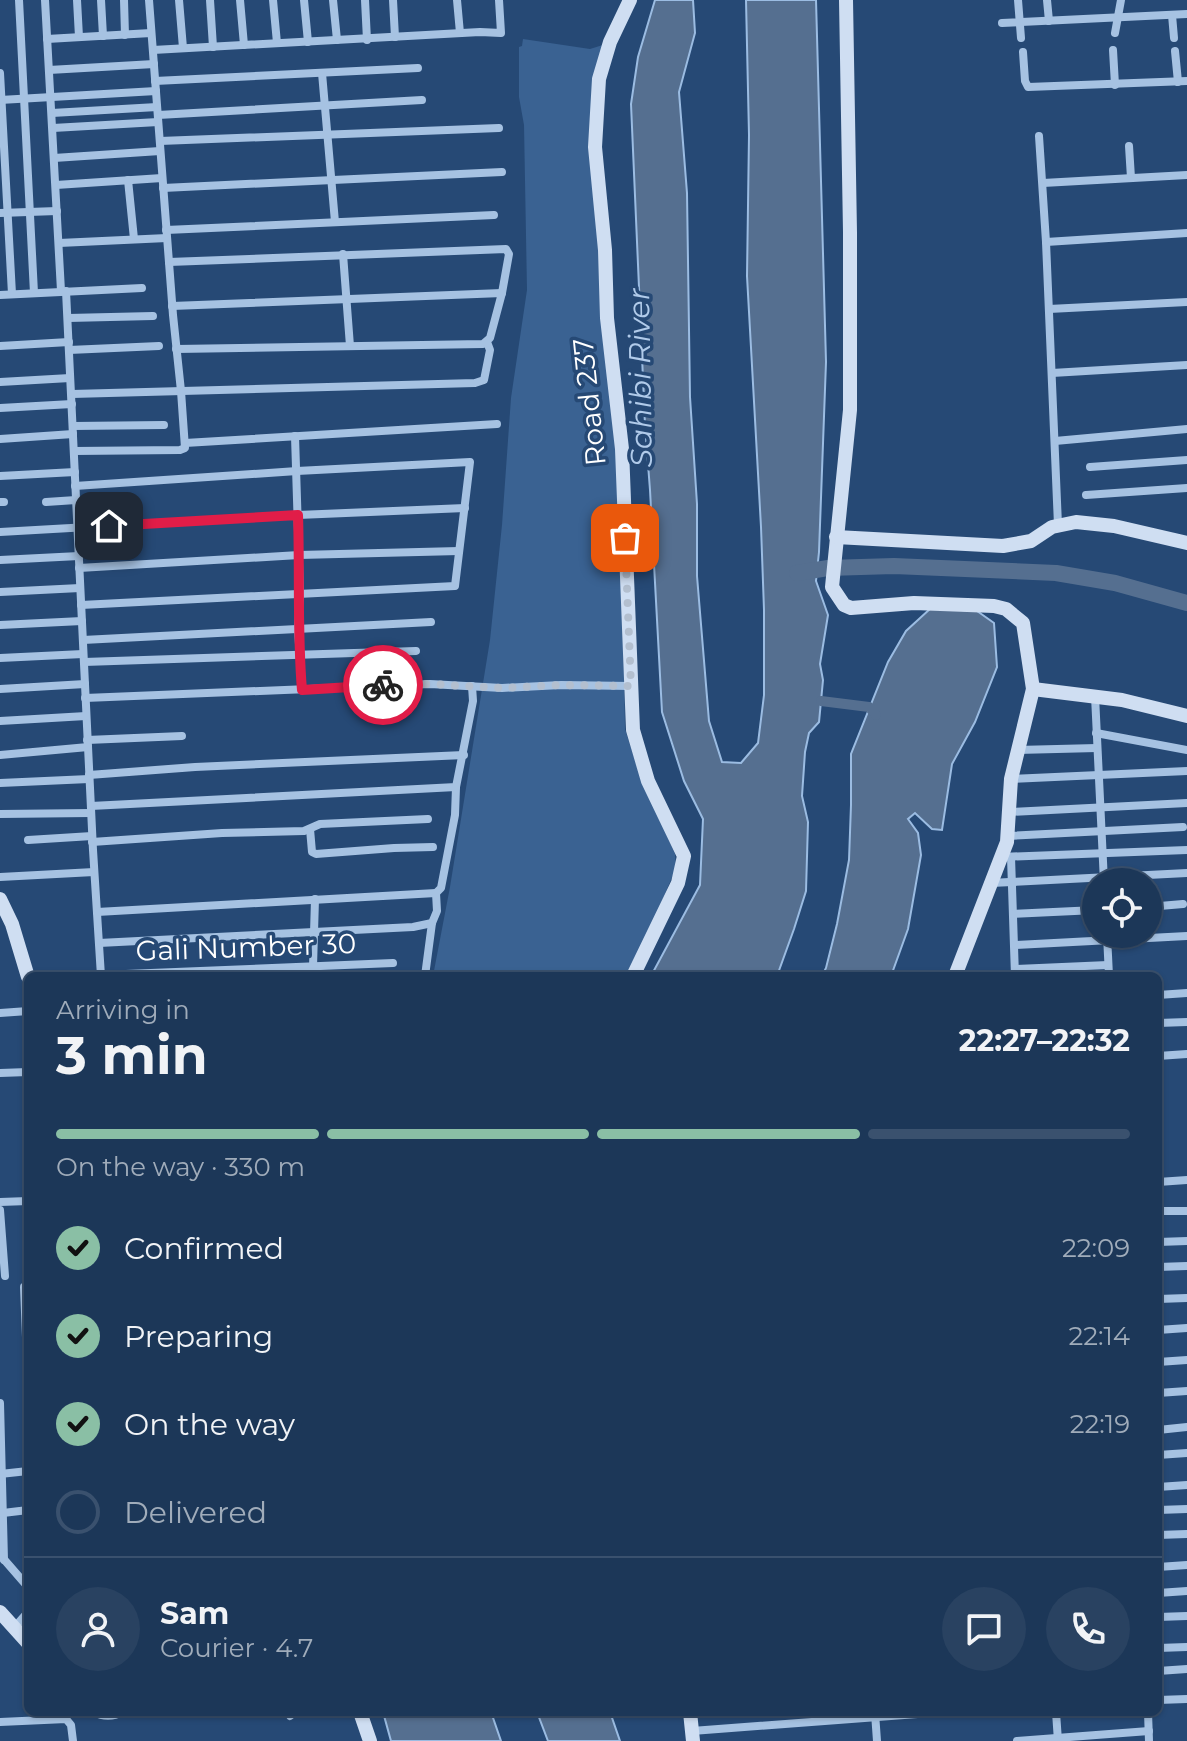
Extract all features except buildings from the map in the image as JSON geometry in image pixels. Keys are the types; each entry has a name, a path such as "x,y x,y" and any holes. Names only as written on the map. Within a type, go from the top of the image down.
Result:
{"street":[{"path":"19,0 34,293"},
{"path":"45,0 59,243 68,318 101,972"},
{"path":"77,0 79,37"},
{"path":"101,0 103,36"},
{"path":"124,0 125,35"},
{"path":"74,451 185,448 149,0"},
{"path":"179,0 183,48"},
{"path":"210,0 213,47"},
{"path":"240,0 244,45"},
{"path":"273,0 277,43"},
{"path":"304,0 308,42"},
{"path":"333,0 337,40"},
{"path":"365,0 367,40"},
{"path":"393,0 395,37"},
{"path":"457,0 460,33"},
{"path":"153,50 501,33 499,0"},
{"name":"Road 237","path":"630,0 610,42 599,79 595,147 605,250 607,318 622,449 633,730 648,781 684,856 678,883 635,972"},
{"path":"846,0 850,410 832,587 844,605 851,608 922,603 994,606 1020,618 1033,689 1011,779 1007,836 1015,972 1108,965"},
{"path":"1018,0 1021,38"},
{"path":"1047,0 1049,21"},
{"path":"1115,33 1121,0"},
{"path":"1002,23 1187,14"},
{"path":"1172,15 1174,38"},
{"path":"47,39 151,33"},
{"path":"1113,50 1115,85"},
{"path":"1023,52 1028,87 1182,81 1175,51"},
{"path":"49,70 154,64"},
{"path":"155,81 418,68"},
{"path":"0,73 4,213 12,294"},
{"path":"322,73 335,222"},
{"path":"1,100 156,91"},
{"path":"52,113 158,114 422,100"},
{"path":"53,128 158,114"},
{"path":"54,158 160,146 499,128"},
{"path":"1039,136 1058,525"},
{"path":"1129,146 1131,178"},
{"path":"56,185 128,180 163,183 332,180 502,172"},
{"path":"1043,183 1187,175"},
{"path":"128,180 134,239"},
{"path":"4,213 57,211"},
{"path":"59,243 335,222 494,215"},
{"path":"1046,242 1187,233"},
{"path":"169,262 506,249 509,254 502,293 487,342"},
{"path":"343,254 350,346"},
{"path":"0,295 142,288"},
{"path":"172,306 502,293"},
{"path":"1049,309 1187,302"},
{"path":"68,318 153,316"},
{"path":"176,349 487,342"},
{"path":"0,408 181,391 475,383 484,380 490,350 487,342"},
{"path":"0,346 159,346"},
{"path":"1052,373 1187,365"},
{"path":"0,382 70,378"},
{"path":"185,443 497,424"},
{"path":"0,439 73,430 164,425"},
{"path":"1055,441 1187,429"},
{"path":"295,436 302,690"},
{"path":"1090,467 1187,460"},
{"path":"75,486 470,462 455,586 81,605"},
{"path":"0,476 75,472"},
{"path":"1086,495 1187,488"},
{"path":"46,502 76,500"},
{"path":"0,532 465,508"},
{"path":"836,537 1003,546 1031,541 1052,527 1076,522 1114,526 1187,543"},
{"path":"79,568 299,555 459,551"},
{"path":"0,560 79,556"},
{"path":"0,592 80,588"},
{"path":"0,625 82,621"},
{"path":"83,640 431,622"},
{"path":"0,658 416,651"},
{"path":"0,689 85,684"},
{"path":"85,698 417,684 502,688 631,686"},
{"path":"97,912 436,893 441,888 450,846 456,787 473,701 472,686"},
{"path":"1033,689 1095,695 1187,716"},
{"path":"1095,695 1104,868"},
{"path":"0,721 86,716"},
{"path":"1096,733 1187,750"},
{"path":"0,755 182,736"},
{"path":"1017,750 1097,748"},
{"path":"0,783 208,766 464,755"},
{"path":"1011,779 1187,771"},
{"path":"0,814 456,787"},
{"path":"1009,812 1187,803"},
{"path":"28,840 304,831 320,824 428,819"},
{"path":"1007,836 1183,827"},
{"path":"310,829 312,852 316,854 433,847"},
{"path":"1006,857 1187,850"},
{"path":"957,972 991,883 1006,857"},
{"path":"0,877 94,872"},
{"path":"1162,875 1187,873"},
{"path":"991,883 1082,880"},
{"path":"426,972 432,923 437,911 436,893"},
{"path":"0,899 12,924 26,972"},
{"path":"313,967 315,899"},
{"path":"1162,906 1183,904"},
{"path":"1013,914 1082,911"},
{"path":"99,943 413,927 432,923"},
{"path":"1162,936 1187,936"},
{"path":"1014,945 1082,939"},
{"path":"1107,948 1109,972"},
{"name":"Gali Number 30","path":"195,972 393,963"},
{"path":"1162,995 1187,993"},
{"path":"0,1013 24,1011"},
{"path":"1162,1023 1187,1022"},
{"path":"1162,1056 1187,1054"},
{"path":"0,1073 24,1072"},
{"path":"1162,1182 1187,1180"},
{"path":"0,1202 24,1201"},
{"path":"0,1210 5,1276"},
{"path":"1162,1211 1187,1211"},
{"path":"1162,1242 1187,1241"},
{"path":"1162,1267 1187,1266"},
{"path":"1162,1299 1187,1298"},
{"path":"1162,1330 1187,1328"},
{"path":"1162,1362 1187,1360"},
{"path":"1162,1393 1187,1391"},
{"path":"0,1403 2,1558 24,1583"},
{"path":"1162,1430 1187,1427"},
{"path":"1162,1455 1187,1453"},
{"path":"1,1474 24,1471"},
{"path":"1162,1487 1187,1485"},
{"path":"1162,1510 1187,1509"},
{"path":"3,1513 24,1510"},
{"path":"1162,1535 1187,1534"},
{"path":"1162,1567 1187,1565"},
{"path":"1162,1593 1187,1591"},
{"path":"0,1612 24,1639"},
{"path":"1162,1617 1187,1616"},
{"path":"14,1628 24,1617"},
{"path":"1162,1648 1187,1647"},
{"path":"1162,1671 1187,1669"},
{"path":"1162,1700 1187,1699"},
{"path":"73,1741 71,1725 74,1716"},
{"path":"361,1716 370,1741"},
{"path":"690,1716 692,1736 858,1716"},
{"path":"875,1716 877,1741"},
{"path":"1056,1716 1058,1740"},
{"path":"1148,1716 1149,1741"},
{"path":"0,1722 61,1719 69,1721 71,1725"},
{"path":"1017,1741 1149,1731"}],"shaded area":[{"path":"655,0 693,0 695,33 679,92 687,193 697,576 709,721 722,762 741,763 758,743 764,695 761,527 747,276 749,135 746,0 816,0 826,362 816,581 828,615 820,664 823,680 819,722 809,733 805,752 802,796 808,822 806,891 778,972 653,972 700,885 703,819 684,781 662,712 631,104 638,57"},
{"path":"523,39 590,49 606,44 595,84 620,453 625,729 639,773 675,854 676,868 628,972 434,972 490,640 511,398 527,290 524,125 519,97 519,47"},
{"path":"931,608 977,611 994,623 997,667 975,722 952,764 942,830 932,829 915,813 908,819 918,833 921,855 908,929 892,972 824,972 849,860 851,754 888,662 906,631"},
{"path":"384,1716 492,1716 501,1741 391,1741"},
{"path":"539,1716 611,1716 620,1741 548,1741"}],"waterway":[{"path":"797,573 828,568 894,566 1056,573 1115,583 1187,603"},
{"path":"821,701 869,707 876,715"}],"way so far":[{"path":"383,685 502,688 631,686 625,538"}],"route":[{"path":"109,526 298,515 298,629 302,690 383,685"}],"water label":[{"name":"Sahibi River","path":"640,378"}]}
